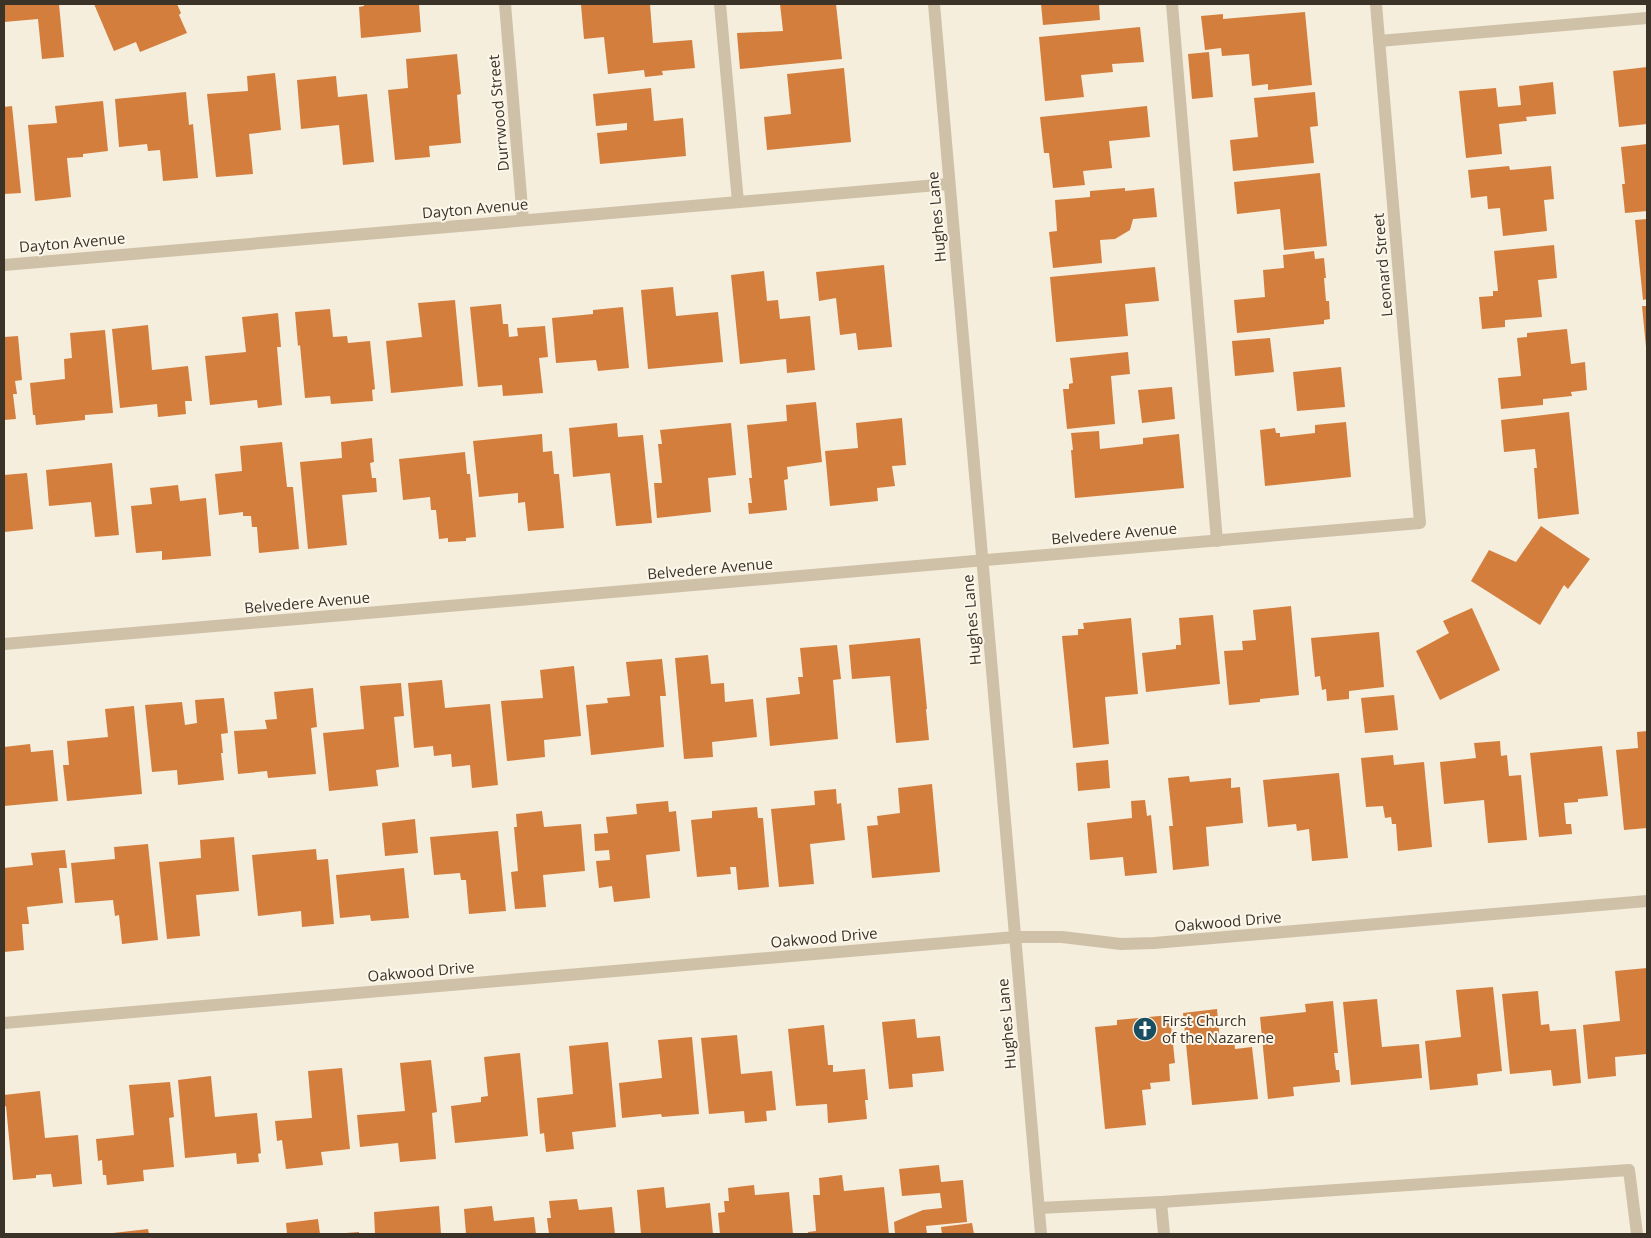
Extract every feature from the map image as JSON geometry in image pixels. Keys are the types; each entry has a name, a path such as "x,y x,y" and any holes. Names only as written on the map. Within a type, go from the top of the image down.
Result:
{"street":[{"name":"Durrwood Street","path":"505,4 523,220"},
{"path":"720,4 738,202"},
{"name":"Hughes Lane","path":"934,4 1041,1234"},
{"path":"1172,4 1217,541"},
{"name":"Leonard Street","path":"1376,4 1420,524"},
{"path":"1379,41 1647,18"},
{"name":"Dayton Avenue","path":"4,264 950,184"},
{"name":"Belvedere Avenue","path":"4,644 1420,524"},
{"name":"Oakwood Drive","path":"4,1023 1015,937 1062,937 1121,944 1154,943 1647,901"},
{"path":"1039,1208 1161,1202 1629,1170 1637,1234"},
{"path":"1161,1202 1164,1234"}],"building":[{"path":"4,4 59,4 64,57 42,59 38,19 4,22"},
{"path":"94,4 177,4 181,13 179,15 187,33 140,52 136,42 114,51"},
{"path":"364,4 419,4 421,32 361,38 359,7 364,6"},
{"path":"650,4 653,43 692,40 695,68 662,71 663,75 645,77 644,70 608,74 604,37 584,39 581,5"},
{"path":"780,4 836,4 842,59 740,69 737,33 783,31"},
{"path":"1041,4 1099,4 1100,20 1043,25"},
{"path":"1305,12 1312,85 1268,90 1268,84 1252,86 1249,54 1222,56 1221,48 1205,50 1201,16 1223,14 1223,19"},
{"path":"1140,27 1144,62 1112,64 1113,72 1081,75 1084,97 1045,101 1039,37"},
{"path":"1209,52 1213,97 1192,99 1188,54"},
{"path":"457,54 461,94 457,95 461,143 429,146 430,157 395,160 388,90 408,88 406,59"},
{"path":"1647,67 1647,124 1619,127 1613,71"},
{"path":"844,68 851,142 767,150 764,117 791,114 787,74"},
{"path":"275,73 281,130 249,134 253,174 216,177 207,94 248,91 247,76"},
{"path":"336,76 338,97 367,94 374,162 343,165 339,125 301,129 297,80"},
{"path":"1553,82 1556,114 1526,117 1527,121 1499,124 1502,154 1466,158 1459,91 1496,88 1498,107 1521,105 1519,86"},
{"path":"651,88 654,121 683,118 686,156 600,164 597,133 627,130 627,123 596,126 593,94"},
{"path":"186,92 189,125 193,124 198,178 163,181 160,150 148,151 147,144 119,147 115,99"},
{"path":"1315,92 1318,126 1310,127 1314,163 1233,171 1230,140 1258,137 1254,98"},
{"path":"103,101 108,151 83,154 83,157 67,158 71,197 35,201 28,125 57,123 55,106"},
{"path":"12,106 21,193 4,194 4,107"},
{"path":"1147,106 1150,137 1109,141 1112,168 1083,171 1085,185 1053,188 1049,153 1044,153 1040,117"},
{"path":"1647,144 1647,211 1625,213 1622,184 1625,184 1621,147"},
{"path":"1509,166 1510,170 1551,166 1554,199 1544,200 1547,231 1503,236 1500,208 1488,209 1487,196 1471,198 1468,170"},
{"path":"1320,173 1327,246 1284,250 1280,209 1237,214 1234,182"},
{"path":"1125,188 1125,191 1154,188 1157,217 1133,219 1130,230 1115,239 1100,240 1102,263 1053,268 1049,232 1057,231 1055,200 1090,197 1090,191"},
{"path":"1647,219 1647,299 1643,300 1635,220"},
{"path":"1554,245 1557,278 1538,280 1542,317 1505,320 1505,327 1482,329 1479,297 1493,296 1493,291 1498,291 1494,251"},
{"path":"1314,251 1315,259 1324,258 1326,301 1329,301 1330,319 1324,320 1324,324 1237,333 1234,300 1265,297 1263,270 1284,268 1283,255"},
{"path":"884,265 892,347 858,350 856,333 840,335 836,298 819,301 816,272"},
{"path":"1155,267 1159,301 1125,304 1128,336 1056,342 1050,277"},
{"path":"764,271 767,301 778,300 780,319 810,316 815,370 787,373 786,359 740,364 731,275"},
{"path":"673,287 676,316 718,312 723,362 648,369 641,290"},
{"path":"455,300 463,386 391,393 386,341 422,337 418,303"},
{"path":"501,304 503,324 508,324 509,337 518,336 517,328 545,326 548,357 539,358 543,393 503,396 502,385 478,387 470,307"},
{"path":"1642,306 1647,306 1647,347 1646,347"},
{"path":"623,307 629,368 598,371 596,360 556,363 552,318 593,314 593,310"},
{"path":"330,309 333,337 347,336 348,343 370,341 375,389 372,390 373,401 331,404 330,396 305,398 295,312"},
{"path":"278,313 281,347 277,347 282,405 258,408 257,400 210,405 205,356 246,352 242,317"},
{"path":"148,325 152,370 188,366 192,401 185,401 186,414 158,417 157,404 120,408 112,329"},
{"path":"1567,329 1571,364 1585,362 1587,390 1571,392 1572,396 1543,399 1543,405 1501,409 1498,378 1521,376 1517,338 1527,337 1527,333"},
{"path":"105,330 113,413 85,415 85,420 36,425 35,415 33,415 30,383 65,379 64,359 72,358 70,333"},
{"path":"18,336 22,380 15,381 17,394 13,394 16,419 4,420 4,337"},
{"path":"1270,338 1274,372 1235,376 1232,341"},
{"path":"1128,352 1130,374 1111,376 1115,424 1067,429 1063,389 1069,389 1069,384 1073,383 1070,358"},
{"path":"1341,367 1345,407 1297,411 1293,372"},
{"path":"1172,387 1175,419 1142,423 1138,390"},
{"path":"816,402 822,462 787,467 788,479 784,480 787,510 749,514 748,503 752,503 749,478 752,478 747,425 787,421 786,405"},
{"path":"1569,412 1579,514 1538,519 1534,468 1537,468 1535,449 1504,452 1501,420"},
{"path":"902,418 906,465 892,466 895,486 877,488 878,501 830,506 825,451 858,448 856,423"},
{"path":"1346,422 1351,477 1265,486 1260,430 1275,428 1276,433 1280,433 1280,437 1315,433 1315,425"},
{"path":"617,423 618,437 643,435 652,523 616,526 610,473 573,477 569,428"},
{"path":"731,423 736,475 708,478 711,512 657,518 654,483 662,483 658,444 662,444 660,430"},
{"path":"1099,431 1100,449 1143,444 1143,438 1179,434 1184,488 1075,498 1071,433"},
{"path":"542,434 543,452 552,451 554,474 559,474 564,528 528,531 525,502 518,503 518,493 479,497 473,441"},
{"path":"372,438 374,462 370,463 372,478 376,478 377,492 342,495 347,545 308,549 300,462 342,458 341,442"},
{"path":"282,442 287,487 293,487 299,549 259,553 257,527 252,527 251,516 243,516 243,512 219,515 215,474 242,471 240,446"},
{"path":"465,452 467,474 470,474 476,537 466,538 466,541 448,542 448,538 439,539 436,510 431,510 430,497 403,500 399,459"},
{"path":"112,463 119,535 95,537 91,502 49,506 46,470"},
{"path":"27,473 33,529 4,532 4,475"},
{"path":"178,485 180,501 206,498 211,556 162,560 162,551 136,553 131,506 152,504 150,488"},
{"path":"1541,526 1590,559 1568,589 1564,585 1540,625 1471,581 1489,550 1516,562"},
{"path":"1291,606 1299,695 1260,699 1260,702 1229,705 1224,651 1243,650 1242,641 1256,640 1253,610"},
{"path":"1472,608 1500,670 1440,700 1416,651 1449,633 1443,621"},
{"path":"1213,615 1220,684 1146,692 1142,653 1176,649 1176,645 1181,645 1179,618"},
{"path":"1131,618 1138,694 1105,697 1109,744 1073,748 1062,636 1078,635 1078,629 1084,629 1083,623"},
{"path":"1379,632 1384,687 1349,691 1349,699 1327,701 1326,689 1322,690 1320,676 1315,677 1311,638"},
{"path":"920,638 929,740 896,743 890,676 852,679 849,645"},
{"path":"837,645 841,679 833,680 838,739 770,746 766,698 800,694 798,677 803,677 800,648"},
{"path":"708,655 711,684 724,683 725,702 753,699 757,737 712,742 713,757 684,759 675,658"},
{"path":"662,659 666,696 660,696 664,747 591,755 586,705 608,703 607,698 630,696 626,662"},
{"path":"574,666 581,736 544,740 545,757 507,761 501,701 543,698 540,670"},
{"path":"442,680 445,708 490,704 498,785 472,788 470,765 452,767 451,754 434,756 433,746 414,748 408,683"},
{"path":"401,683 404,716 394,717 399,767 376,770 378,786 329,791 323,733 364,729 360,686"},
{"path":"313,688 317,727 311,728 316,774 268,778 267,771 238,774 234,731 267,729 265,720 277,719 274,692"},
{"path":"1394,695 1398,730 1365,733 1361,698"},
{"path":"224,698 228,733 221,734 224,780 178,785 177,770 152,772 145,705 182,702 185,725 197,723 195,700"},
{"path":"134,706 142,794 67,801 63,765 69,765 67,741 108,737 105,709"},
{"path":"1647,731 1647,828 1624,830 1616,750 1638,748 1637,732"},
{"path":"1500,741 1501,756 1507,755 1509,776 1521,775 1527,840 1488,843 1484,800 1444,804 1440,762 1476,758 1474,743"},
{"path":"30,744 31,752 53,750 58,801 4,806 4,747"},
{"path":"1602,746 1608,796 1578,799 1578,802 1564,803 1566,824 1571,824 1572,834 1539,837 1530,753"},
{"path":"1393,755 1394,765 1424,762 1432,847 1398,851 1396,824 1392,824 1391,817 1385,818 1383,806 1366,807 1361,758"},
{"path":"1108,760 1110,788 1078,791 1076,763"},
{"path":"1339,773 1348,858 1312,861 1309,829 1297,831 1296,824 1268,827 1263,780"},
{"path":"1189,776 1190,782 1231,778 1231,788 1240,787 1243,823 1206,827 1209,866 1173,870 1169,826 1173,826 1168,778"},
{"path":"932,784 940,872 872,878 867,826 878,825 877,816 900,813 898,788"},
{"path":"836,789 837,804 841,803 845,840 810,844 814,884 779,887 771,809 815,805 814,791"},
{"path":"1145,800 1147,816 1151,815 1157,873 1125,876 1123,857 1090,860 1087,823 1132,818 1131,801"},
{"path":"668,801 669,812 676,811 680,851 646,855 650,898 614,902 612,886 599,888 596,861 610,860 609,850 595,851 594,834 608,833 606,817 637,814 636,804"},
{"path":"757,807 758,818 763,818 769,887 738,890 736,867 730,867 731,874 697,877 691,820 712,818 712,811"},
{"path":"542,811 544,827 581,824 585,871 543,875 546,907 515,909 511,872 518,871 514,827 517,827 516,814"},
{"path":"415,819 418,853 385,856 382,823"},
{"path":"498,831 506,911 469,914 466,880 461,880 460,873 434,875 430,837"},
{"path":"234,837 239,891 196,895 200,936 167,939 159,862 201,858 200,840"},
{"path":"148,844 158,940 122,944 119,915 115,916 113,900 75,903 71,863 115,859 114,847"},
{"path":"316,849 317,860 328,859 334,924 302,927 301,911 258,916 252,855"},
{"path":"65,850 67,868 59,868 63,903 27,907 29,924 22,924 24,950 4,952 4,868 33,865 31,853"},
{"path":"404,868 409,918 371,921 370,915 340,918 336,875"},
{"path":"1647,968 1647,1054 1615,1057 1616,1076 1588,1079 1583,1025 1620,1021 1615,971"},
{"path":"1493,987 1502,1071 1477,1074 1478,1085 1430,1090 1425,1041 1461,1037 1456,990"},
{"path":"1538,991 1541,1025 1549,1024 1550,1031 1576,1029 1581,1083 1553,1086 1551,1070 1510,1074 1502,994"},
{"path":"1377,999 1382,1047 1419,1044 1422,1078 1351,1085 1343,1002"},
{"path":"1333,1001 1338,1053 1334,1053 1340,1082 1293,1087 1294,1096 1268,1099 1260,1017 1306,1012 1305,1004"},
{"path":"1217,1009 1220,1041 1234,1039 1235,1049 1252,1047 1258,1099 1192,1105 1183,1013"},
{"path":"1170,1015 1175,1063 1169,1064 1170,1081 1150,1083 1151,1089 1142,1090 1146,1125 1105,1129 1095,1027 1117,1025 1117,1020"},
{"path":"915,1019 917,1038 940,1036 944,1071 912,1074 913,1087 889,1089 882,1022"},
{"path":"824,1025 828,1065 833,1065 833,1072 865,1069 868,1100 865,1100 867,1119 828,1123 827,1104 796,1106 788,1029"},
{"path":"737,1035 741,1074 772,1071 776,1110 766,1111 767,1121 745,1123 744,1111 709,1114 701,1038"},
{"path":"692,1037 699,1114 662,1117 661,1114 622,1118 619,1083 662,1078 658,1040"},
{"path":"608,1042 616,1127 572,1132 574,1149 546,1152 544,1133 540,1134 537,1098 573,1094 569,1046"},
{"path":"520,1053 528,1136 455,1143 451,1106 481,1102 481,1097 488,1096 484,1057"},
{"path":"431,1060 437,1112 432,1113 436,1159 400,1162 398,1143 360,1147 357,1115 405,1111 400,1063"},
{"path":"342,1068 350,1149 321,1152 323,1165 286,1169 282,1140 277,1141 275,1121 312,1118 308,1071"},
{"path":"211,1076 215,1117 257,1113 261,1153 258,1154 259,1162 237,1164 236,1153 185,1158 178,1080"},
{"path":"170,1082 174,1117 169,1118 174,1167 143,1170 144,1181 107,1185 106,1175 103,1175 102,1160 98,1161 96,1139 134,1135 129,1085"},
{"path":"40,1091 45,1138 78,1135 82,1184 53,1187 51,1174 36,1175 36,1178 13,1180 4,1095"},
{"path":"939,1165 941,1182 963,1180 967,1222 926,1226 927,1234 895,1234 894,1222 923,1210 942,1208 940,1193 902,1196 899,1169"},
{"path":"842,1175 844,1191 884,1187 889,1234 808,1234 808,1232 816,1231 813,1195 820,1195 819,1178"},
{"path":"754,1185 755,1195 789,1192 793,1234 720,1234 718,1213 725,1212 724,1201 729,1201 728,1188"},
{"path":"664,1187 666,1208 710,1203 713,1234 641,1234 637,1190"},
{"path":"577,1199 579,1210 612,1207 615,1234 549,1234 547,1218 551,1218 549,1201"},
{"path":"439,1206 441,1234 375,1234 374,1212"},
{"path":"492,1206 494,1221 534,1217 536,1234 466,1234 464,1209"},
{"path":"318,1219 320,1234 287,1234 286,1223"},
{"path":"972,1223 974,1234 942,1234 941,1227"},
{"path":"148,1229 149,1234 113,1234 113,1233"},
{"path":"359,1232 359,1234 346,1234 346,1233"}],"place":[{"name":"First Church of the Nazarene","path":"1145,1029"}]}
